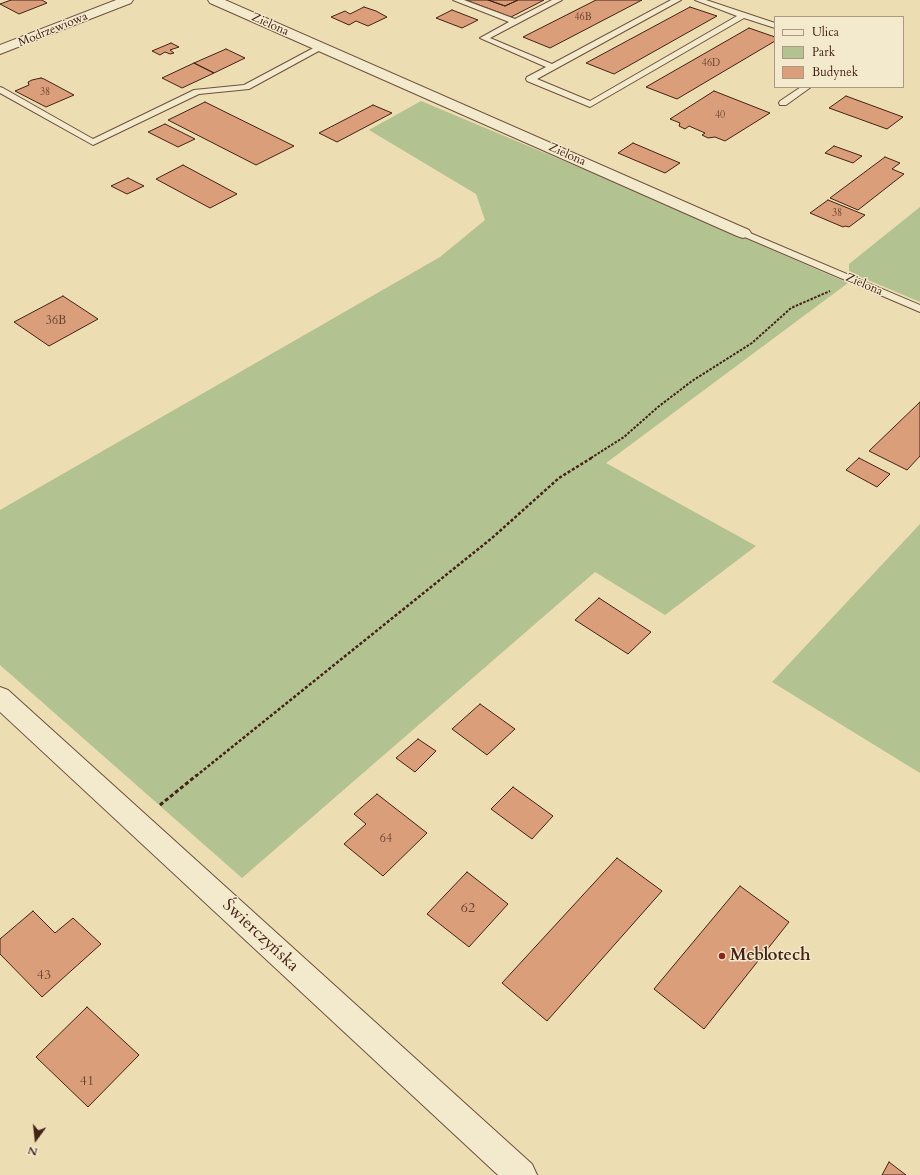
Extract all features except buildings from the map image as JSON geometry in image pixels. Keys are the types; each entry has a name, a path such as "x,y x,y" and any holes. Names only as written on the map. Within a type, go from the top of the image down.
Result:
{"street":[{"name":"Modrzewiowa","path":"0,50 127,0"},
{"name":"Zielona","path":"214,0 743,233"},
{"name":"Świerczyńska","path":"0,697 521,1175"}],"lane":[{"path":"457,0 515,22"},
{"path":"553,67 484,38 558,0"},
{"path":"677,0 530,79 590,104 744,15"},
{"path":"699,0 774,26"},
{"path":"0,90 93,142 197,92 246,87 322,47"},
{"path":"783,103 806,88"},
{"name":"Zielona","path":"743,233 920,309"}],"path":[{"path":"138,823 492,538 559,478 624,437 658,407 692,381 752,343 791,308 854,280"}],"green space":[{"path":"421,101 669,205 848,283 606,463 756,546 665,615 595,572 242,878 0,665 0,510 440,257 485,220 476,194 369,130"},
{"path":"920,207 920,302 849,272 849,264"},
{"path":"920,524 920,773 772,682"}],"place":[{"name":"Meblotech","path":"722,956"}]}
